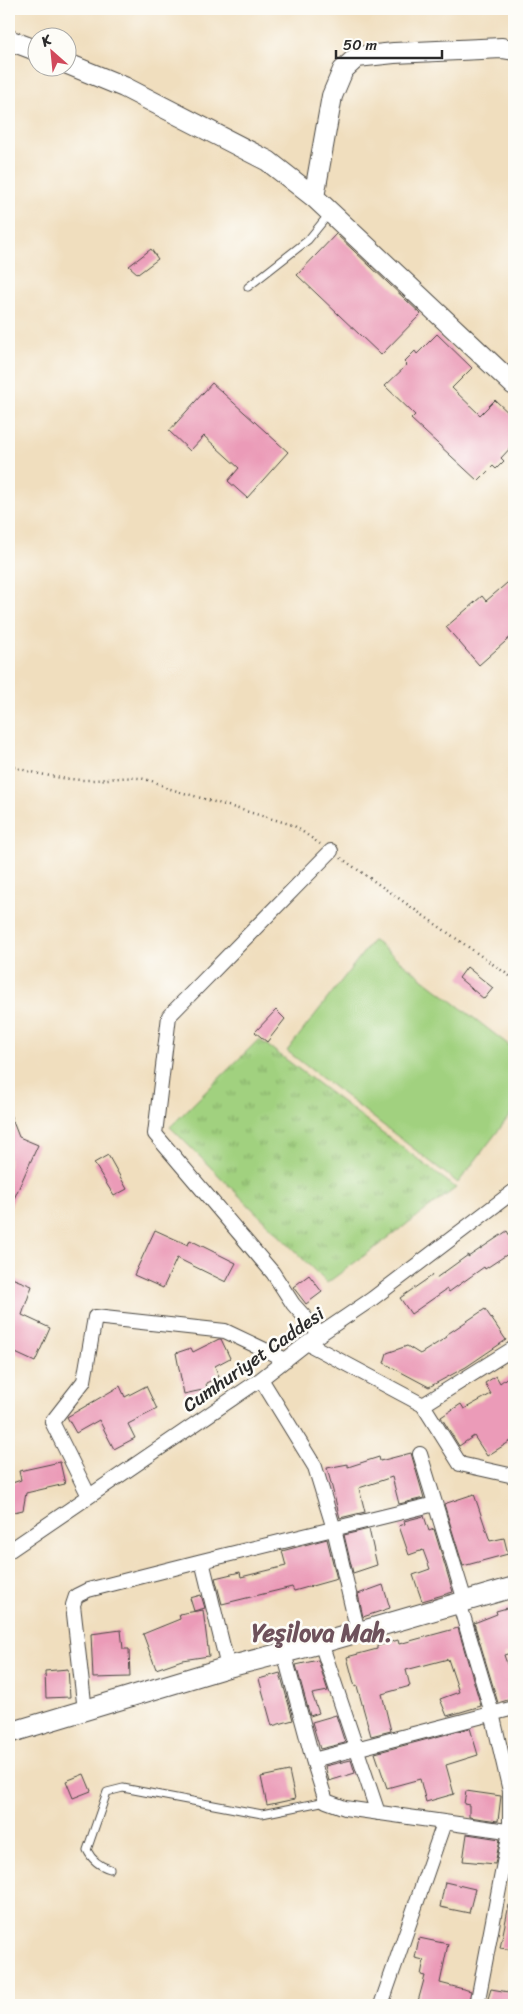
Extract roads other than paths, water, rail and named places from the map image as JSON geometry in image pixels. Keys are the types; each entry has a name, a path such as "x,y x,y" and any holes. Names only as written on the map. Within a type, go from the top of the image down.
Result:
{"street":[{"path":"9,40 28,47"},
{"path":"314,197 332,96 343,70 358,57 394,53 492,48 514,50"},
{"path":"78,68 124,87 268,161 314,197 514,385"},
{"path":"320,1334 293,1304 273,1273 155,1134 169,1016 330,851"},
{"name":"Cumhuriyet Caddesi","path":"9,1551 261,1378 307,1343 372,1299 514,1192"},
{"path":"88,1496 52,1422 84,1381 95,1317 225,1331 286,1360"},
{"path":"307,1343 423,1405 460,1464 514,1476"},
{"path":"423,1405 514,1348"},
{"path":"261,1378 315,1467 334,1529 358,1632"},
{"path":"420,1454 462,1602 506,1712 512,1832 477,2005"},
{"path":"85,1711 73,1605 76,1596 88,1590 435,1504"},
{"path":"202,1561 228,1667"},
{"path":"9,1733 228,1667 321,1643 514,1587"},
{"path":"321,1643 378,1813"},
{"path":"284,1653 326,1801 345,1808 512,1832"},
{"path":"313,1760 506,1712"},
{"path":"382,2005 444,1823"}],"lane":[{"path":"248,287 308,240 330,212"},
{"path":"110,1869 101,1866 91,1858 86,1850 107,1792 122,1788 262,1814 326,1801"}],"district":[{"name":"Yeşilova Mah.","path":"322,1633"}]}
